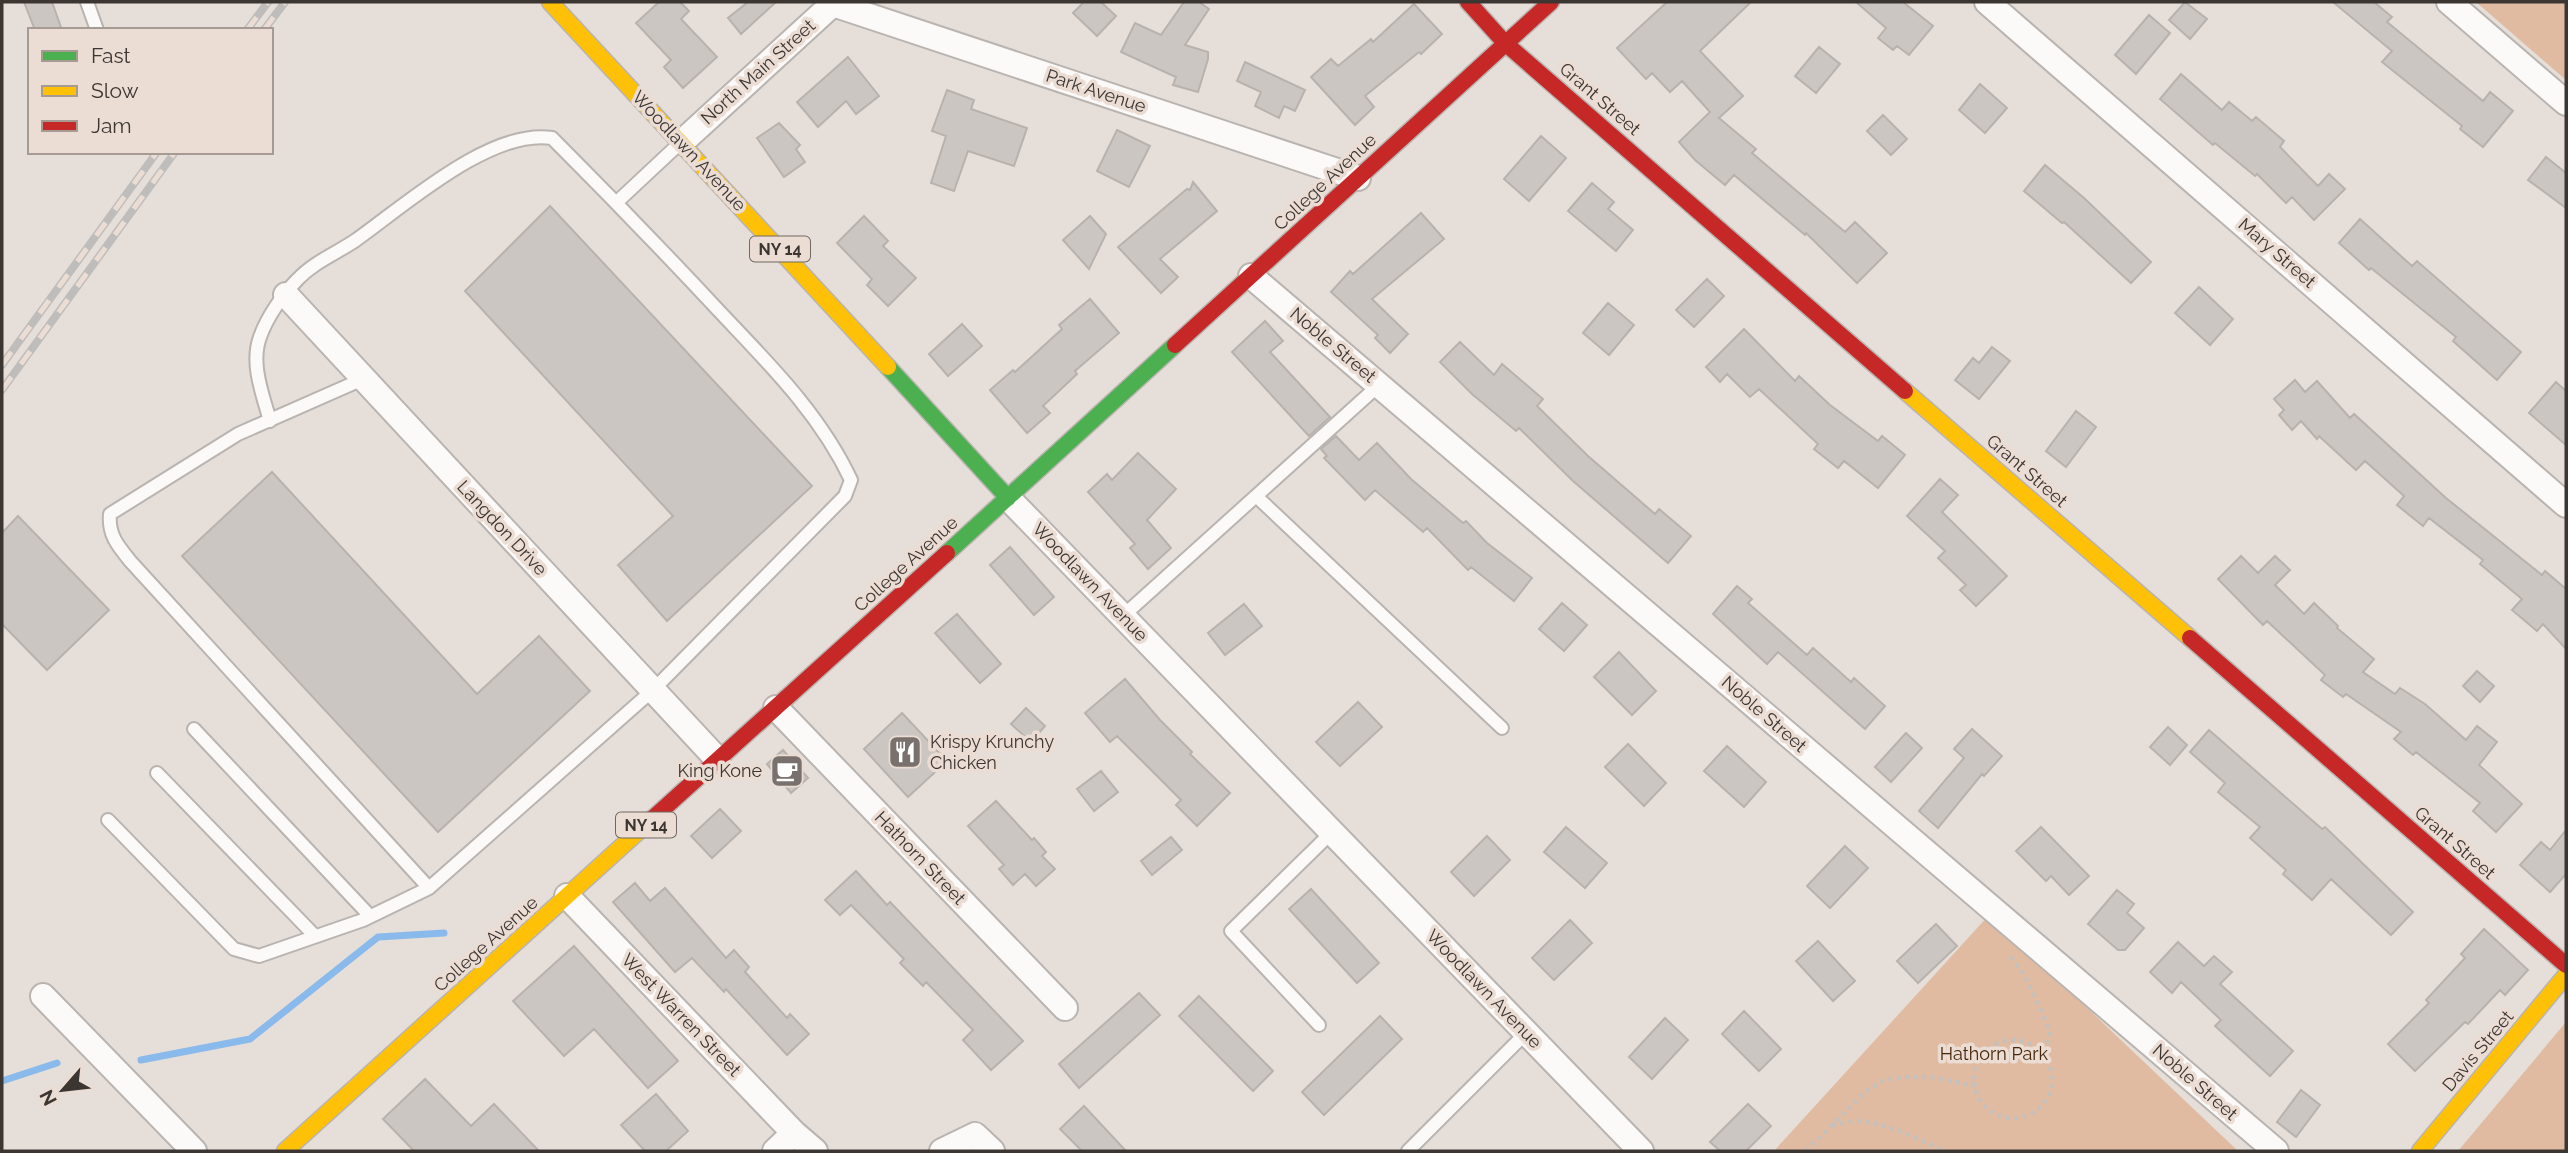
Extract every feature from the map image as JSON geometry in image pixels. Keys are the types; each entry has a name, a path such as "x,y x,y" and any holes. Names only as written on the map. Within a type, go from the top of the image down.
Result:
{"main road":[{"name":"Woodlawn Avenue","path":"550,2 1008,498"},
{"name":"Grant Street","path":"1468,2 1505,43 2566,965"},
{"name":"College Avenue","path":"285,1151 1008,498 1551,2"},
{"name":"Davis Street","path":"2420,1151 2566,975"}],"street":[{"name":"Mary Street","path":"1987,2 2566,505"},
{"path":"2449,2 2566,103"},
{"name":"North Main Street","path":"682,142 834,3"},
{"name":"Park Avenue","path":"834,3 1359,178"},
{"name":"Noble Street","path":"1251,276 2276,1151"},
{"name":"Langdon Drive","path":"286,295 718,760"},
{"name":"Woodlawn Avenue","path":"1008,498 1641,1151"},
{"name":"Hathorn Street","path":"776,708 1065,1009"},
{"name":"West Warren Street","path":"567,896 794,1133 815,1151"},
{"path":"43,996 194,1151"},
{"path":"775,1151 794,1133"},
{"path":"942,1151 975,1135 992,1151"}],"lane":[{"path":"87,2 96,28"},
{"path":"108,820 234,949 259,956 370,916 429,888 653,690 845,496 851,480 822,428 784,381 617,202 552,138 538,136 505,144 454,169 297,279 270,317 259,339 256,366 270,421"},
{"path":"617,202 682,142"},
{"path":"363,379 238,434 110,514 109,525 115,543 429,888"},
{"path":"1123,616 1379,385"},
{"path":"1256,496 1502,728"},
{"path":"194,729 370,916"},
{"path":"157,772 315,936"},
{"path":"1320,1025 1231,931 1332,832"},
{"path":"1408,1151 1526,1033"}],"path":[{"path":"2011,957 2027,980 2050,1031 2044,1055"},
{"path":"2022,1041 2034,1046 2044,1055 2050,1066 2052,1079 2044,1103 2024,1117 2011,1118 1987,1109 1979,1099 1975,1086 1974,1073 1978,1061 1997,1043 2022,1041"},
{"path":"1806,1151 1865,1092 1882,1081 1903,1077 1931,1077 1975,1086"},
{"path":"1832,1126 1854,1121 1874,1125 1902,1132 1943,1151"}],"green space":[{"path":"2476,2 2566,2 2566,80"},
{"name":"Hathorn Park","path":"1989,915 2238,1151 1774,1151"},
{"path":"2566,1022 2566,1151 2458,1151"}],"building":[{"path":"24,2 52,2 61,28 34,28"},
{"path":"659,2 680,2 689,11 681,19 717,57 683,88 664,67 671,60 636,23"},
{"path":"748,2 776,2 741,34 728,18"},
{"path":"1084,2 1101,2 1116,16 1097,36 1073,13"},
{"path":"1184,2 1199,2 1209,9 1185,45 1208,52 1198,92 1173,85 1176,77 1121,52 1135,23 1161,35"},
{"path":"1667,2 1751,2 1700,51 1743,96 1719,118 1756,149 1752,153 1845,232 1855,222 1887,253 1857,283 1806,233 1805,235 1734,175 1725,185 1695,160 1679,142 1710,112 1682,81 1670,92 1652,73 1646,79 1617,48"},
{"path":"1856,2 1903,2 1933,26 1909,55 1897,46 1893,50 1878,38 1886,28"},
{"path":"2185,2 2207,19 2190,39 2169,20"},
{"path":"2333,2 2374,2 2392,17 2387,22 2483,101 2490,92 2513,111 2483,147 2460,129 2462,126 2382,62 2392,51"},
{"path":"1414,4 1442,34 1421,54 1419,52 1365,96 1374,107 1355,125 1311,77 1331,59 1338,66 1371,39 1373,42"},
{"path":"2149,15 2170,33 2136,74 2115,55"},
{"path":"1819,47 1840,64 1816,93 1795,76"},
{"path":"848,57 879,96 856,114 846,101 818,127 797,102"},
{"path":"1245,62 1305,90 1295,111 1284,106 1279,118 1255,106 1261,92 1237,81"},
{"path":"2181,74 2222,110 2229,102 2252,121 2256,117 2284,141 2280,147 2318,186 2329,174 2345,189 2314,220 2292,197 2286,203 2257,174 2255,176 2215,143 2213,145 2160,99"},
{"path":"1980,84 2007,108 1985,133 1959,110"},
{"path":"947,90 974,100 971,109 1027,128 1014,166 968,151 954,191 931,183 946,136 932,131"},
{"path":"1883,115 1907,139 1891,155 1867,131"},
{"path":"779,123 800,145 796,149 805,162 784,177 757,138"},
{"path":"1117,130 1150,146 1129,187 1097,171"},
{"path":"1541,136 1566,158 1529,201 1504,179"},
{"path":"2546,157 2566,173 2566,208 2528,180"},
{"path":"2045,165 2151,262 2131,283 2064,222 2024,191"},
{"path":"1193,182 1217,211 1160,259 1178,277 1161,293 1118,247 1187,189 1190,190"},
{"path":"1592,183 1614,202 1608,209 1633,230 1616,251 1568,211"},
{"path":"550,206 812,486 667,621 618,565 673,516 465,291"},
{"path":"1421,213 1444,239 1372,299 1408,334 1390,353 1375,338 1378,335 1331,292 1350,271 1353,274"},
{"path":"864,216 888,241 883,246 916,278 888,306 867,285 872,279 837,243"},
{"path":"1090,216 1106,234 1089,269 1063,240"},
{"path":"2360,219 2412,266 2417,261 2521,352 2497,380 2453,341 2456,337 2371,268 2369,270 2339,243"},
{"path":"1707,279 1724,296 1694,327 1676,310"},
{"path":"2199,287 2233,319 2210,345 2175,313"},
{"path":"1090,299 1119,333 1075,371 1077,374 1043,406 1050,413 1027,433 990,390 1013,370 1015,372 1062,329 1059,325"},
{"path":"1608,303 1634,325 1609,355 1583,333"},
{"path":"1265,321 1283,341 1270,352 1330,417 1309,436 1232,352"},
{"path":"962,324 982,346 948,376 929,354"},
{"path":"1744,329 1795,381 1799,376 1830,405 1878,441 1882,436 1905,455 1878,488 1844,461 1838,468 1814,449 1818,444 1759,389 1750,397 1727,374 1720,382 1706,367"},
{"path":"1460,342 1494,375 1502,364 1543,399 1537,406 1588,456 1655,514 1659,509 1691,536 1668,563 1573,481 1519,428 1516,431 1472,394 1440,362"},
{"path":"1992,347 2010,361 1979,399 1955,380 1973,358 1979,363"},
{"path":"2295,380 2305,392 2317,381 2350,418 2354,414 2446,498 2542,575 2545,571 2566,589 2566,649 2543,624 2537,631 2512,610 2522,599 2480,564 2483,560 2429,518 2423,526 2397,505 2404,496 2365,461 2356,470 2319,436 2317,439 2301,421 2292,430 2279,415 2284,410 2274,399"},
{"path":"2556,382 2566,391 2566,445 2529,413"},
{"path":"2076,411 2096,427 2066,467 2046,451"},
{"path":"1336,436 1359,460 1377,443 1411,479 1463,523 1466,521 1487,543 1532,578 1514,601 1471,567 1468,570 1427,528 1423,532 1375,490 1365,500 1324,458 1327,456 1321,449"},
{"path":"1138,453 1176,489 1147,520 1171,548 1148,569 1130,548 1135,544 1088,492 1107,474 1112,480"},
{"path":"272,472 477,694 539,636 590,691 438,832 182,556"},
{"path":"1940,479 1958,495 1942,512 2007,576 1976,606 1960,590 1966,585 1938,558 1945,551 1907,516"},
{"path":"18,516 109,610 47,670 2,624 2,533"},
{"path":"1010,547 1054,597 1034,615 990,565"},
{"path":"2241,556 2258,573 2275,556 2290,570 2275,585 2304,614 2314,603 2337,628 2374,659 2363,672 2395,694 2400,688 2425,704 2466,740 2477,726 2497,742 2479,765 2522,804 2496,832 2473,811 2480,803 2416,752 2413,755 2394,739 2401,732 2346,694 2343,697 2321,680 2325,675 2267,621 2263,625 2218,579"},
{"path":"1737,586 1752,599 1748,603 1807,655 1813,648 1851,682 1854,678 1885,706 1865,729 1778,652 1767,664 1713,614"},
{"path":"1562,603 1587,625 1564,651 1539,629"},
{"path":"1244,604 1262,626 1225,655 1208,633"},
{"path":"957,614 1001,664 980,683 935,633"},
{"path":"1619,652 1656,691 1632,715 1594,677"},
{"path":"2477,671 2494,686 2480,702 2463,686"},
{"path":"1125,679 1192,752 1190,754 1230,793 1197,826 1176,805 1181,800 1117,736 1110,742 1085,713"},
{"path":"1358,702 1382,727 1340,766 1316,742"},
{"path":"1026,708 1045,726 1031,742 1011,724"},
{"path":"902,713 947,761 908,797 864,749"},
{"path":"2168,727 2187,745 2170,765 2150,747"},
{"path":"1972,729 2002,756 1984,776 1982,774 1938,828 1919,811 1964,758 1954,749"},
{"path":"2209,730 2322,829 2325,827 2413,912 2391,935 2331,879 2312,900 2283,874 2286,870 2250,838 2260,827 2218,792 2225,783 2190,752"},
{"path":"1906,733 1922,748 1891,782 1875,767"},
{"path":"1628,744 1666,783 1644,806 1605,767"},
{"path":"1727,746 1766,782 1744,807 1704,771"},
{"name":"King Kone","path":"783,750 808,778 791,793 767,764"},
{"path":"1101,771 1118,792 1094,811 1077,789"},
{"path":"996,801 1032,840 1034,838 1046,852 1042,856 1055,869 1036,886 1025,874 1013,885 999,869 1004,865 968,826"},
{"path":"720,809 741,831 712,858 691,836"},
{"path":"1566,827 1607,863 1585,888 1544,852"},
{"path":"2041,827 2089,876 2069,895 2051,876 2046,881 2016,851"},
{"path":"2566,830 2566,874 2550,892 2520,865 2541,842 2550,850"},
{"path":"1487,836 1510,860 1474,896 1451,872"},
{"path":"1171,837 1182,850 1152,875 1141,861"},
{"path":"1845,846 1868,868 1830,908 1807,886"},
{"path":"856,871 887,905 890,902 1023,1041 991,1070 963,1040 973,1030 926,982 923,986 900,963 904,959 851,905 840,915 825,900"},
{"path":"635,883 650,901 665,888 726,958 734,950 749,967 745,972 787,1018 790,1014 809,1034 787,1055 726,989 724,992 692,958 675,972 613,902"},
{"path":"1311,889 1379,963 1357,983 1289,909"},
{"path":"2117,890 2134,904 2127,913 2144,928 2125,950 2118,950 2088,924"},
{"path":"1570,920 1592,943 1554,980 1532,958"},
{"path":"1936,924 1957,946 1918,983 1897,961"},
{"path":"2484,929 2528,970 2505,995 2500,990 2468,1024 2465,1022 2415,1071 2388,1044 2429,1003 2426,1000 2465,958 2461,954"},
{"path":"1818,941 1855,981 1833,1001 1796,961"},
{"path":"2178,942 2204,966 2214,956 2232,972 2220,984 2293,1051 2270,1076 2215,1026 2221,1020 2181,982 2172,993 2150,972"},
{"path":"574,946 678,1061 648,1088 594,1029 564,1056 513,1001"},
{"path":"1139,993 1160,1015 1079,1088 1059,1064"},
{"path":"1199,996 1273,1071 1253,1091 1179,1016"},
{"path":"1744,1011 1781,1049 1759,1071 1722,1034"},
{"path":"1380,1016 1402,1039 1324,1115 1302,1092"},
{"path":"1665,1018 1688,1040 1652,1079 1629,1057"},
{"path":"425,1079 471,1126 494,1104 539,1151 414,1151 383,1119"},
{"path":"2301,1090 2320,1105 2296,1137 2277,1122"},
{"path":"656,1094 688,1131 666,1151 645,1151 621,1125"},
{"path":"1748,1104 1771,1126 1746,1151 1720,1151 1710,1142"},
{"path":"1084,1106 1126,1151 1082,1151 1060,1129"}],"waterway":[{"path":"141,1060 250,1039 378,937 444,933"},
{"path":"2,1081 57,1063"}],"railway":[{"path":"248,28 268,2"},
{"path":"266,28 285,2"},
{"path":"2,365 156,154"},
{"path":"2,390 174,154"}],"traffic: fast":[{"path":"947,553 1175,345"},
{"path":"888,367 1008,498"}],"traffic: slow":[{"path":"550,2 888,367"},
{"path":"1905,391 2190,638"},
{"path":"285,1151 651,820"},
{"path":"2420,1151 2566,975"}],"traffic: jam":[{"path":"1468,2 1505,43 1905,391"},
{"path":"1175,345 1551,2"},
{"path":"651,820 947,553"},
{"path":"2190,638 2566,965"}],"place":[{"name":"Krispy Krunchy Chicken","path":"905,752"},
{"name":"King Kone","path":"787,771"}]}
